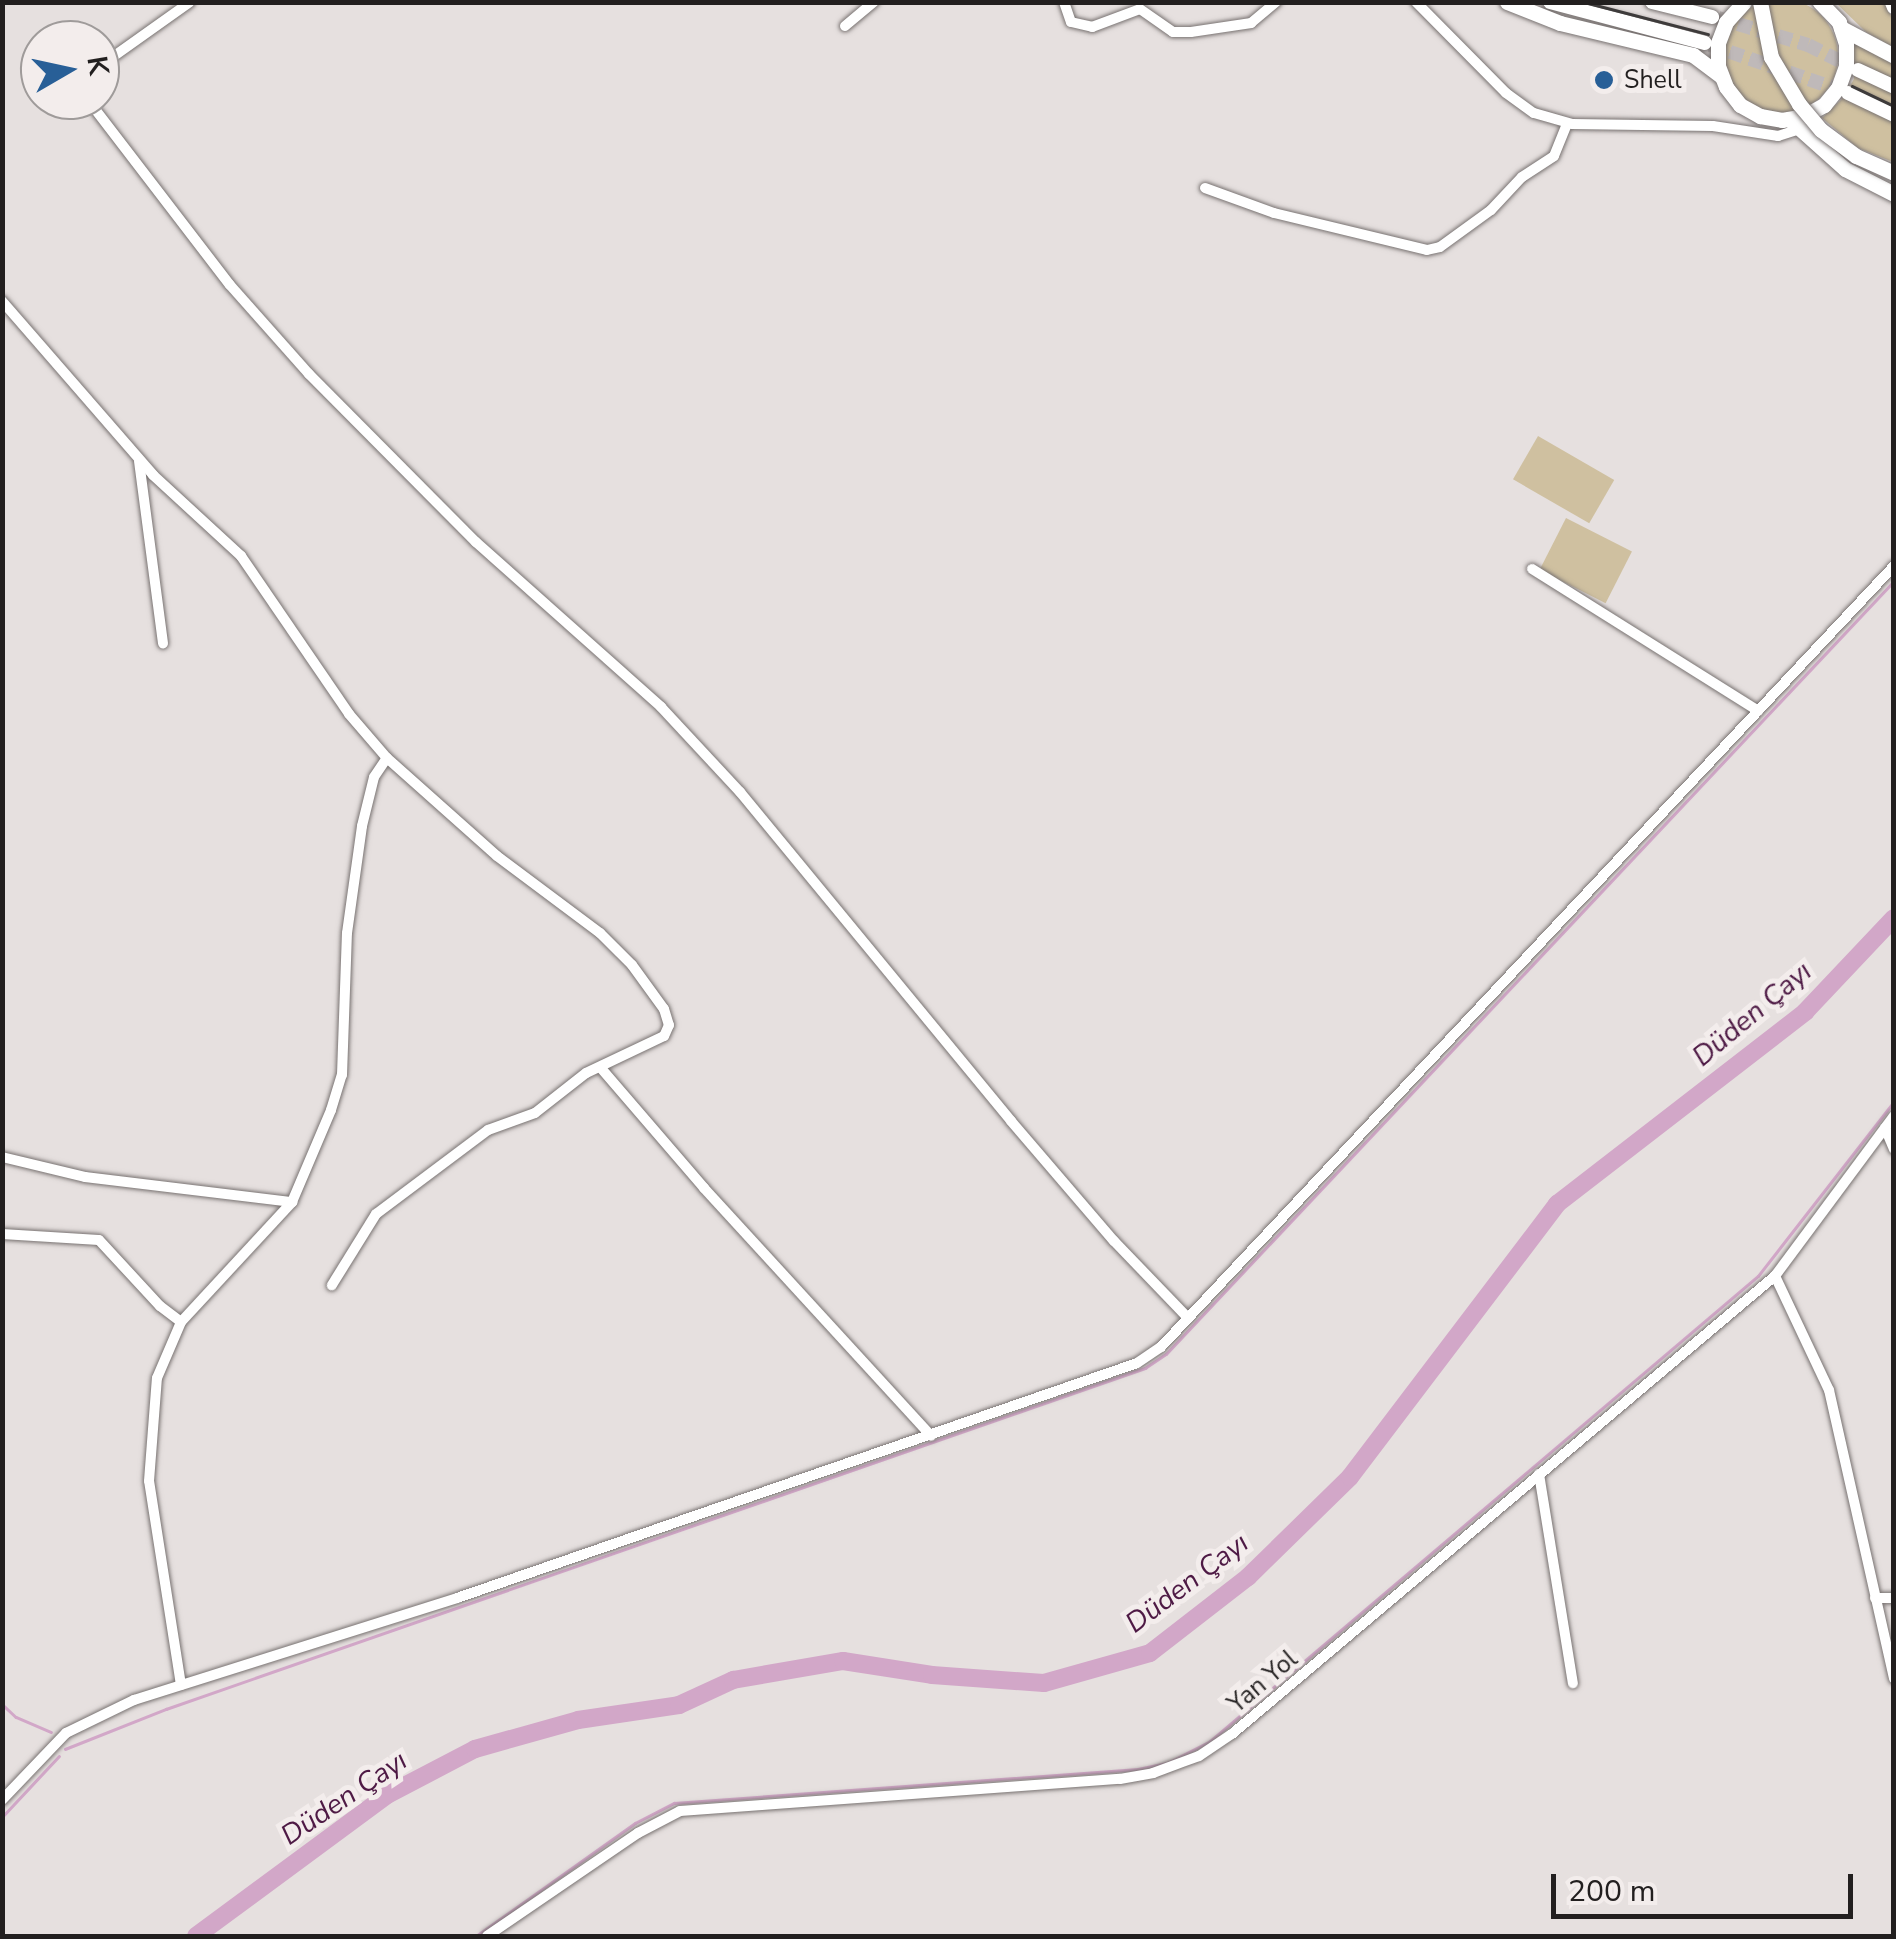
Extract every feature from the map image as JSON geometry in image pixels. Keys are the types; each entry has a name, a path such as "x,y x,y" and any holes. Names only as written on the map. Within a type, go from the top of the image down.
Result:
{"highway":[{"path":"1507,2 1560,23 1693,55 1721,76 1740,105 1760,116 1794,124 1845,169 1894,194"},
{"path":"1760,2 1772,58 1799,104 1821,130 1856,156 1894,174"},
{"path":"1721,76 1718,43 1736,3"},
{"path":"1823,3 1841,28 1894,56"},
{"path":"1794,124 1824,105 1838,88 1846,66 1841,28"}],"main road":[{"path":"1550,2 1704,44"},
{"path":"1652,2 1712,17"},
{"path":"1858,70 1894,87"},
{"path":"1848,93 1894,116"}],"street":[{"path":"120,52 190,2"},
{"path":"846,26 874,2"},
{"path":"1064,2 1071,22 1092,26 1140,8 1172,32 1250,23 1276,2"},
{"path":"1416,2 1506,93 1534,114 1567,122 1713,126 1778,136 1794,124"},
{"path":"103,120 230,284 309,374 476,542 661,707 740,792 1114,1242 1188,1318"},
{"path":"1205,188 1274,213 1427,250 1440,247 1490,210 1522,177 1554,156 1567,122"},
{"path":"2,300 138,458 241,556 348,714 387,758 497,856 600,933 632,965 664,1009 669,1025 664,1036 600,1066 535,1112 488,1130 376,1214 332,1285"},
{"path":"138,458 162,643"},
{"path":"2,1800 66,1732 90,1718 457,1598 1137,1363 1162,1346 1894,566"},
{"path":"1532,569 1758,711"},
{"path":"182,1685 149,1461 157,1378 181,1322 292,1202 342,1075 344,979 356,866 374,777 387,758"},
{"path":"600,1066 704,1188 931,1436"},
{"name":"Yan Yol","path":"487,1936 638,1832 680,1812 1120,1779 1153,1773 1199,1756 1232,1734 1774,1276 1894,1116"},
{"path":"1885,1128 1894,1149"},
{"path":"2,1156 85,1177 292,1202"},
{"path":"2,1234 99,1240 160,1306 181,1322"},
{"path":"1774,1276 1830,1390 1894,1679"},
{"path":"1539,1474 1573,1683"},
{"path":"1875,1598 1894,1598"}],"shaded area":[{"path":"1781,-1 1813,8 1829,24 1838,56 1829,88 1813,104 1781,113 1749,104 1733,88 1724,56 1733,24 1749,8"},
{"path":"1836,3 1884,3 1893,20 1893,47 1866,32"},
{"path":"1854,43 1893,64 1893,162 1858,148 1822,118 1843,98 1854,79"},
{"path":"1538,436 1614,480 1589,523 1513,479"},
{"path":"1566,518 1632,552 1606,603 1540,570"}],"waterway":[{"path":"65,1749 166,1709 1145,1368 1166,1354 1894,581"},
{"name":"Düden Çayı","path":"196,1936 387,1795 475,1749 578,1720 679,1705 733,1680 843,1661 932,1675 1044,1683 1150,1653 1248,1577 1350,1477 1557,1204 1805,1012 1894,918"},
{"path":"476,1936 635,1823 674,1803 1138,1769 1167,1763 1209,1742 1758,1276 1894,1101"},
{"path":"2,1704 16,1717 51,1732"},
{"path":"2,1817 59,1756"}],"tunnel":[{"path":"1718,18 1808,45 1852,67"},
{"path":"1710,45 1846,92"}],"tram line":[{"path":"1584,2 1708,34"},
{"path":"1852,86 1894,106"}],"place":[{"name":"Shell","path":"1604,80"}]}
